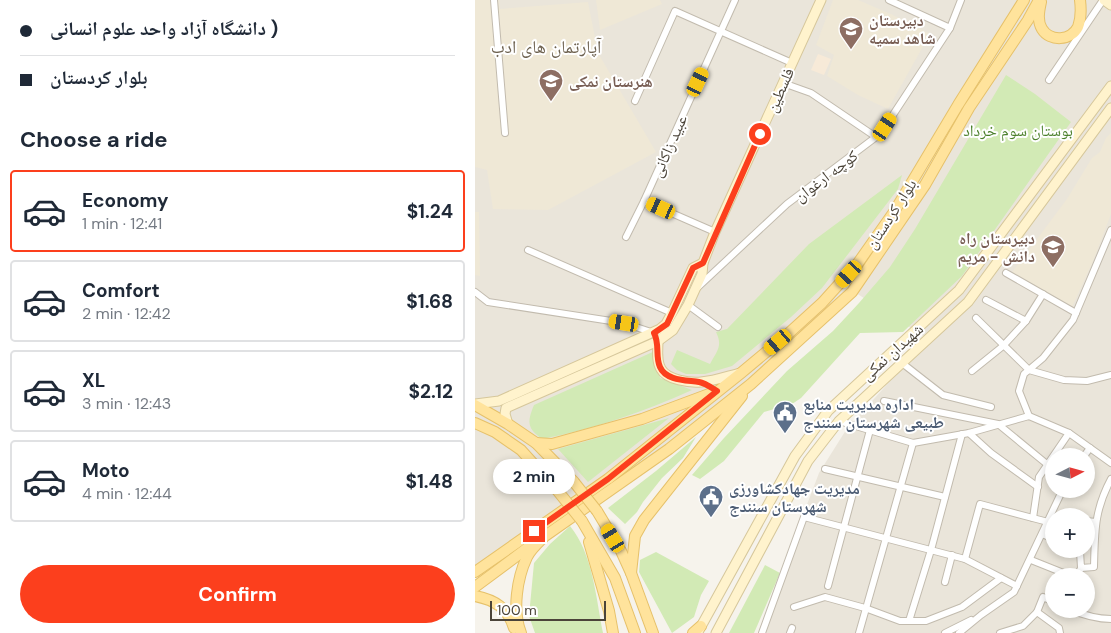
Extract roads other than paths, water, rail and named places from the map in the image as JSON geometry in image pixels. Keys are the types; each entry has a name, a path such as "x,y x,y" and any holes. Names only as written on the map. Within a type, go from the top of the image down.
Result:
{"main road":[{"name":"فلسطین","path":"475,405 499,401 673,330 696,288 715,232 821,0"},
{"name":"بلوار کردستان","path":"475,572 608,479 741,373 822,303 858,263 894,212 1024,0"},
{"name":"بلوار کردستان","path":"475,588 545,536 669,449 751,384 852,292 925,185 969,108 1040,0"},
{"path":"1040,0 1039,16 1041,28 1047,35 1065,38 1073,33 1078,26 1081,7 1080,0"},
{"path":"1104,0 1111,4"},
{"name":"شهیدان نمکی","path":"697,631 795,456 828,411 959,290 1111,86"},
{"name":"شهیدان نمکی","path":"716,633 808,461 839,421 968,302 1111,108"},
{"path":"1077,131 1089,139"},
{"name":"فلسطین","path":"508,424 505,414 507,408 656,337 667,324 693,268 703,263"},
{"path":"656,337 661,369 669,376 684,381 701,382 741,373"},
{"path":"701,382 717,391"},
{"path":"631,573 635,536 644,520 751,384"},
{"path":"536,443 552,444 642,419 717,391"},
{"path":"475,405 536,443 575,482 597,510 621,551 654,631"},
{"path":"475,423 495,432 521,450 557,490 583,524 615,578 635,633"},
{"path":"583,524 609,611 613,633"},
{"name":"بلوار کردستان","path":"521,633 517,612 522,572 528,556 545,536"},
{"path":"475,596 485,598 501,606 511,617 515,633"}],"street":[{"path":"494,0 505,133"},
{"name":"عبید زاکانی","path":"626,237 735,0"},
{"path":"889,0 949,28"},
{"name":"کوچه ارغوان","path":"696,288 787,204 876,137 885,127 949,28 961,0"},
{"path":"1049,80 1104,0"},
{"path":"635,101 675,11 792,63"},
{"path":"783,83 811,93 876,137"},
{"path":"644,201 715,232"},
{"path":"1029,416 1019,391 1024,374 1043,358 1073,320 1111,230"},
{"path":"528,250 672,313"},
{"path":"1006,273 1076,313"},
{"path":"475,292 488,302 624,323 656,337"},
{"path":"972,371 1003,346 1026,322 1043,294"},
{"path":"986,300 1026,322"},
{"path":"688,305 718,327"},
{"path":"976,318 1029,370 1064,380 1087,381 1111,375"},
{"path":"902,363 943,395 991,407"},
{"path":"884,401 998,424 1045,463"},
{"path":"839,421 913,443 969,433 1029,416 1069,433 1090,448"},
{"path":"828,586 870,430"},
{"path":"969,433 991,453 1038,488"},
{"path":"1059,448 1069,433"},
{"path":"909,621 931,550 962,434"},
{"path":"859,633 913,443"},
{"path":"1095,452 1111,463"},
{"path":"1033,518 1039,477 1045,468"},
{"path":"825,469 945,497"},
{"path":"1080,558 1081,568 1094,567 1096,522 1101,498 1111,479"},
{"path":"965,558 979,504 1045,519"},
{"path":"762,633 804,517 965,558 1017,586"},
{"path":"959,633 981,615 1015,592 1045,529"},
{"path":"945,582 952,555"},
{"path":"1031,560 1051,568"},
{"path":"794,607 825,598 865,608 900,621 927,621 962,607 1001,578"},
{"path":"1001,633 1023,626 1037,612 1043,597 1045,598"},
{"path":"1037,612 1060,630"},
{"path":"945,633 981,615"},
{"path":"1095,618 1111,619"},
{"path":"1023,626 1027,633"}],"place":[{"name":"دبیرستان شاهد سمیه","path":"851,50"},
{"name":"هنرستان نمکی","path":"551,102"},
{"name":"دبیرستان راه دانش - مریم","path":"1053,268"},
{"name":"اداره مدیریت منابع طبیعی شهرستان سنندج","path":"785,434"},
{"name":"مدیریت جهادکشاورزی شهرستان سنندج","path":"711,518"}],"district":[{"name":"آپارتمان های ادب","path":"546,47"}],"park label":[{"name":"بوستان سوم خرداد","path":"1018,130"}]}
